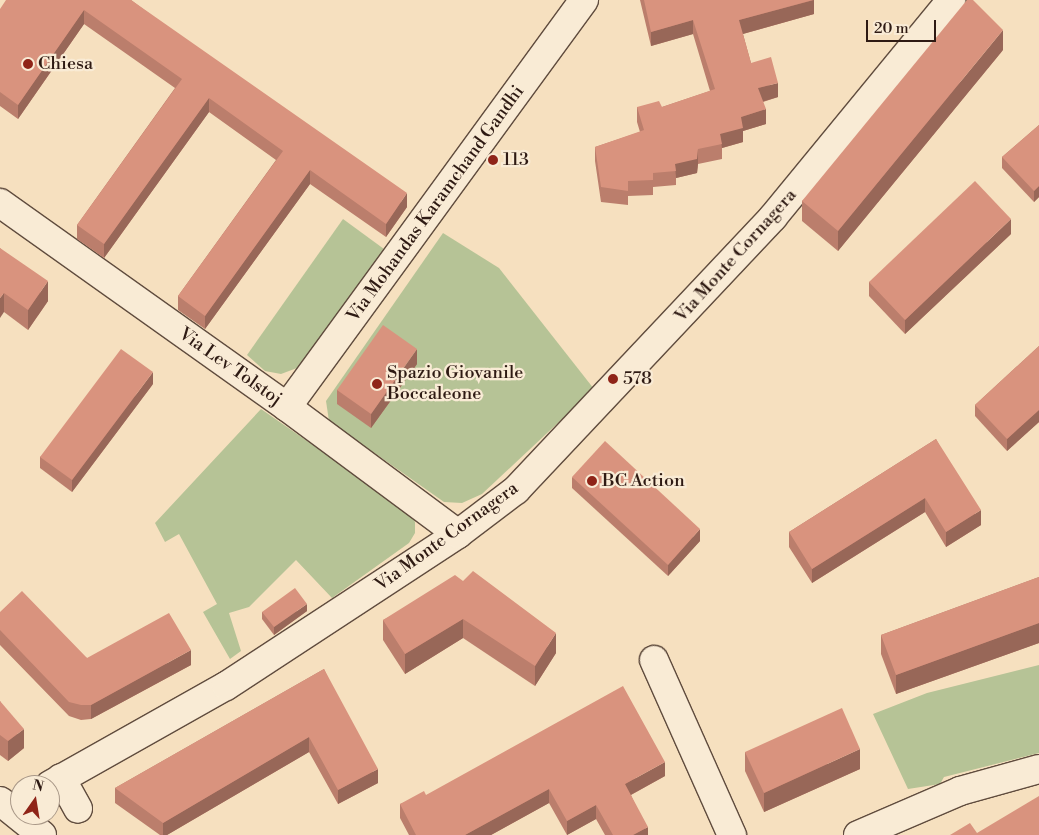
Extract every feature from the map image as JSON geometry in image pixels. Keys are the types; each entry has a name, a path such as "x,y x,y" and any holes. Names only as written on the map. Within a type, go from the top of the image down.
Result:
{"street":[{"name":"Via Mohandas Karamchand Gandhi","path":"287,408 584,0"},
{"name":"Via Monte Cornagera","path":"60,780 226,686 458,534 516,490 724,271 827,155 950,0"},
{"name":"Via Lev Tolstoj","path":"0,203 287,408 458,534"},
{"path":"654,660 732,835"},
{"path":"870,833 960,791 1039,768"},
{"path":"60,787 78,809"},
{"path":"31,825 42,835"}],"green space":[{"path":"343,219 384,249 305,360 297,368 281,374 265,371 247,355"},
{"path":"443,233 499,268 594,389 482,494 462,503 444,502 329,421 326,401"},
{"path":"261,409 408,511 415,522 415,533 409,543 332,598 296,560 249,607 229,613 241,651 230,659 203,612 217,604 179,534 165,542 155,523"},
{"path":"1039,665 1039,753 944,777 940,784 908,789 873,714 927,693"}],"building":[{"path":"6,0 131,0 407,193 386,224 310,170 205,316 178,296 283,151 209,98 104,244 77,225 182,79 84,10 18,105 0,92 0,9"},
{"path":"644,0 813,0 739,20 751,63 771,57 778,83 758,88 766,109 741,117 743,128 720,134 722,144 698,149 697,159 675,164 676,171 653,173 653,180 628,181 628,191 601,187 595,147 644,130 637,107 659,101 662,107 715,89 693,20 651,32"},
{"path":"967,0 973,0 1003,30 838,231 802,201"},
{"path":"1039,125 1039,186 1034,191 1002,157"},
{"path":"975,181 1011,219 905,320 869,282"},
{"path":"0,248 48,281 28,310 4,293 0,298"},
{"name":"Spazio Giovanile Boccaleone","path":"383,325 417,349 371,414 337,390"},
{"path":"1039,346 1039,410 1007,439 975,405"},
{"path":"121,349 153,372 72,480 40,457"},
{"path":"936,439 981,510 946,532 925,498 812,569 789,532"},
{"path":"605,441 700,529 668,565 572,477"},
{"path":"473,571 556,633 535,666 463,619 405,654 383,620 455,575 463,581"},
{"path":"1039,577 1039,623 896,675 881,635"},
{"path":"295,588 307,604 274,627 262,612"},
{"path":"22,591 87,658 169,613 191,650 91,705 69,702 0,630 0,612"},
{"path":"324,669 378,769 338,790 309,737 163,823 115,788"},
{"path":"623,686 665,762 625,784 648,827 633,835 613,835 596,805 567,821 549,789 465,835 416,835 400,804 424,791 426,795"},
{"path":"0,701 24,729 8,741 0,735"},
{"path":"842,708 860,749 764,793 745,752"},
{"path":"1039,796 1039,835 950,835 970,823 977,833"}],"place":[{"name":"Chiesa","path":"28,64"},
{"name":"113","path":"493,160"},
{"name":"578","path":"613,379"},
{"name":"Spazio Giovanile Boccaleone","path":"377,384"},
{"name":"BC Action","path":"592,481"}]}
